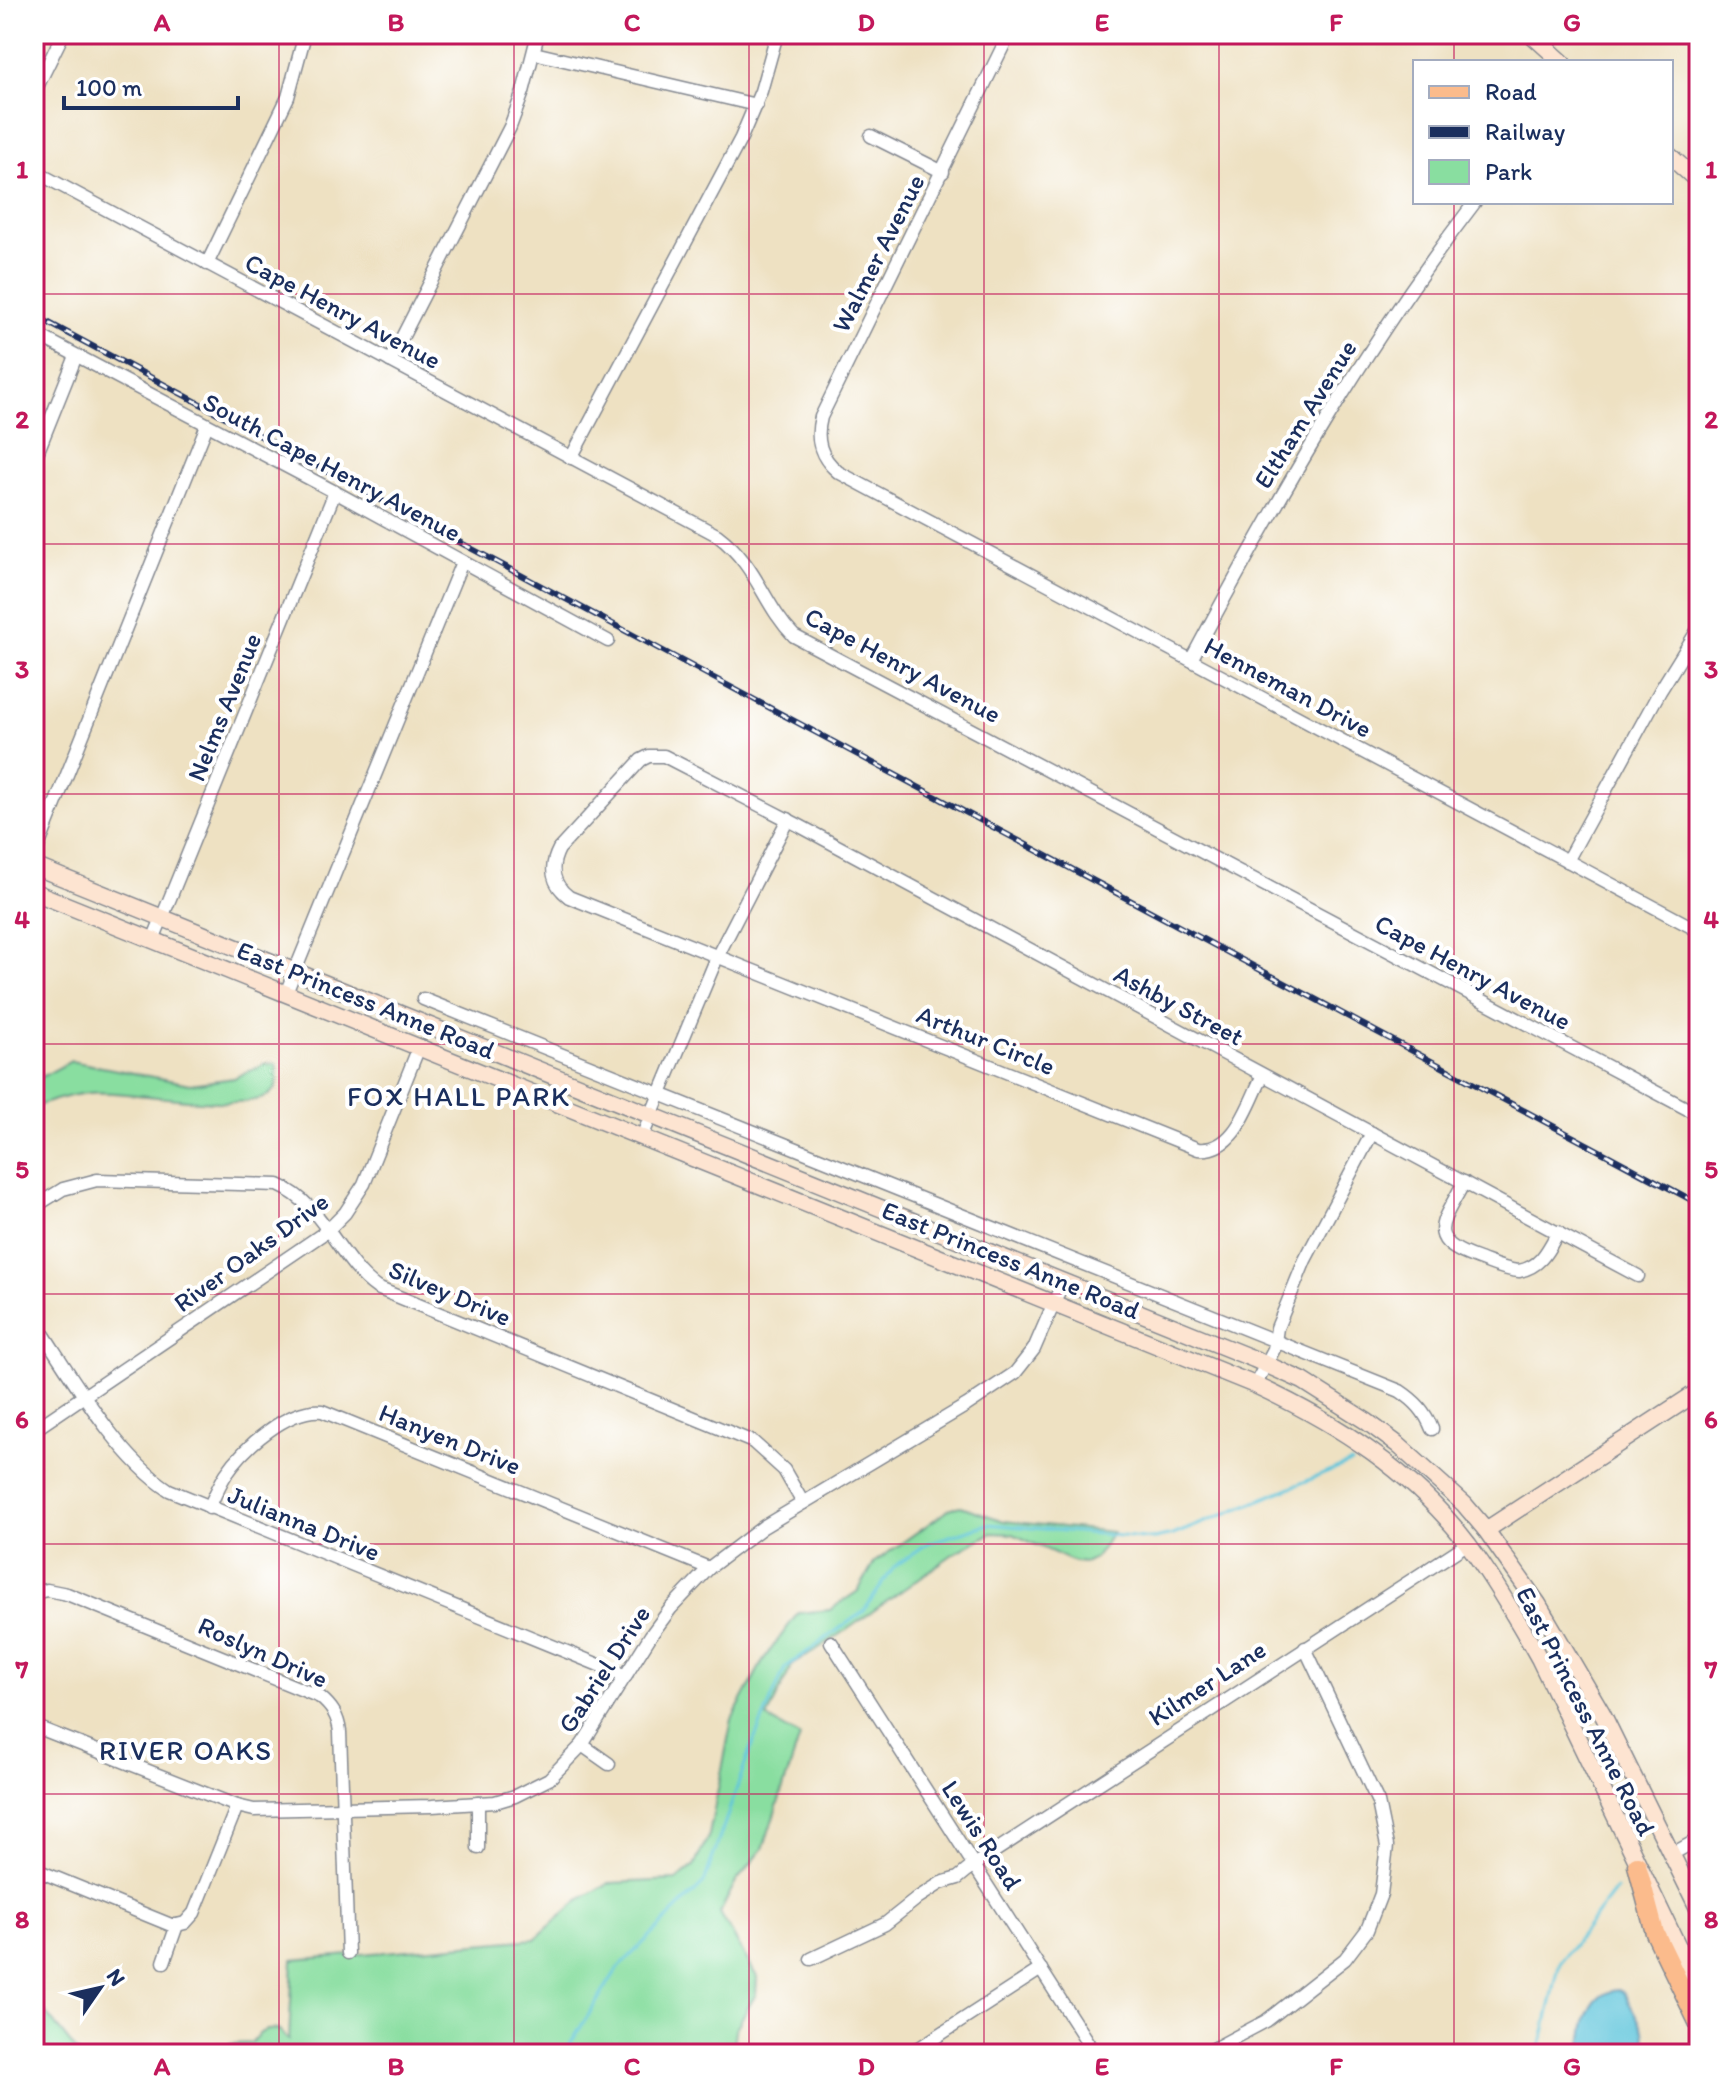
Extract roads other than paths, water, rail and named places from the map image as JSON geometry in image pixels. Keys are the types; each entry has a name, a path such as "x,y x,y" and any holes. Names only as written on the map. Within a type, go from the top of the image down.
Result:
{"main road":[{"path":"1531,34 1560,60"},
{"path":"1673,159 1699,182"},
{"name":"East Princess Anne Road","path":"34,866 1266,1365 1313,1387 1366,1421 1397,1444 1464,1504 1489,1575 1539,1658 1699,1990"},
{"name":"East Princess Anne Road","path":"34,892 1255,1385 1329,1422 1394,1467 1445,1517 1508,1559 1602,1713 1699,1910"},
{"name":"Kilmer Lane","path":"1476,1537 1699,1391"},
{"path":"1637,1865 1655,1933 1699,2024"}],"street":[{"path":"34,93 63,34"},
{"path":"207,264 288,97 305,34"},
{"path":"390,361 495,161 523,92 538,34"},
{"path":"571,458 756,105 777,34"},
{"name":"Walmer Avenue","path":"857,482 838,472 823,456 818,437 821,417 1009,34"},
{"path":"534,53 756,105"},
{"path":"871,136 943,172"},
{"name":"Cape Henry Avenue","path":"34,171 717,535 746,561 778,617 794,636 1699,1115"},
{"name":"Eltham Avenue","path":"1191,660 1262,526 1347,383 1474,204"},
{"name":"South Cape Henry Avenue","path":"34,333 608,641"},
{"path":"34,461 76,356"},
{"path":"34,857 207,425"},
{"name":"Henneman Drive","path":"857,482 1699,931"},
{"name":"Nelms Avenue","path":"153,940 335,492"},
{"path":"286,993 462,562"},
{"path":"1567,861 1660,691 1699,628"},
{"name":"Ashby Street","path":"658,932 569,897 556,884 552,866 559,849 641,760 649,756 664,756 788,819 1638,1276"},
{"path":"642,1137 718,955 788,819"},
{"name":"Arthur Circle","path":"658,932 1198,1149 1217,1148 1231,1137 1263,1075"},
{"path":"423,999 1400,1391 1414,1400 1426,1414 1432,1429"},
{"name":"River Oaks Drive","path":"34,1430 327,1231 345,1213 364,1184 419,1047"},
{"path":"1255,1385 1276,1340 1277,1328 1305,1260 1372,1133"},
{"name":"Silvey Drive","path":"34,1207 63,1189 97,1180 267,1183 291,1190 302,1198 363,1278 393,1296 753,1442 784,1470 803,1503"},
{"path":"1464,1182 1443,1222 1444,1239 1454,1250 1519,1271 1543,1259 1558,1232"},
{"name":"Gabriel Drive","path":"34,1726 237,1806 272,1811 495,1802 535,1787 549,1779 582,1745 651,1635 671,1608 709,1568 741,1542 1015,1373 1034,1349 1063,1282"},
{"name":"Julianna Drive","path":"34,1320 138,1467 169,1490 626,1676"},
{"name":"Hanyen Drive","path":"209,1508 227,1473 252,1445 298,1413 322,1411 709,1568"},
{"name":"Kilmer Lane","path":"811,1959 885,1924 941,1883 958,1878 1476,1537"},
{"name":"Roslyn Drive","path":"34,1593 47,1590 67,1594 320,1697 330,1706 339,1725 348,1953"},
{"name":"Lewis Road","path":"831,1642 1095,2054"},
{"path":"1204,2054 1266,2021 1345,1959 1367,1930 1381,1894 1387,1846 1378,1802 1305,1648"},
{"path":"582,1745 609,1764"},
{"path":"478,1803 478,1848"},
{"path":"34,1869 171,1925 185,1923 194,1913 237,1806"},
{"path":"1672,1854 1699,1839"},
{"path":"164,1962 177,1925"},
{"path":"910,2054 1041,1969"}],"water":[{"path":"1618,1990 1624,1993 1644,2030 1647,2054 1581,2054 1593,2005 1607,1993"}],"waterway":[{"path":"564,2054 618,1968 704,1883 750,1750 785,1668 864,1611 894,1567 928,1543 988,1524 1154,1539 1173,1535 1351,1463"},
{"path":"1539,2054 1560,1962 1616,1889"}],"railway":[{"path":"34,315 1699,1204"}],"district":[{"name":"FOX HALL PARK","path":"459,1096"},
{"name":"RIVER OAKS","path":"186,1750"}]}
